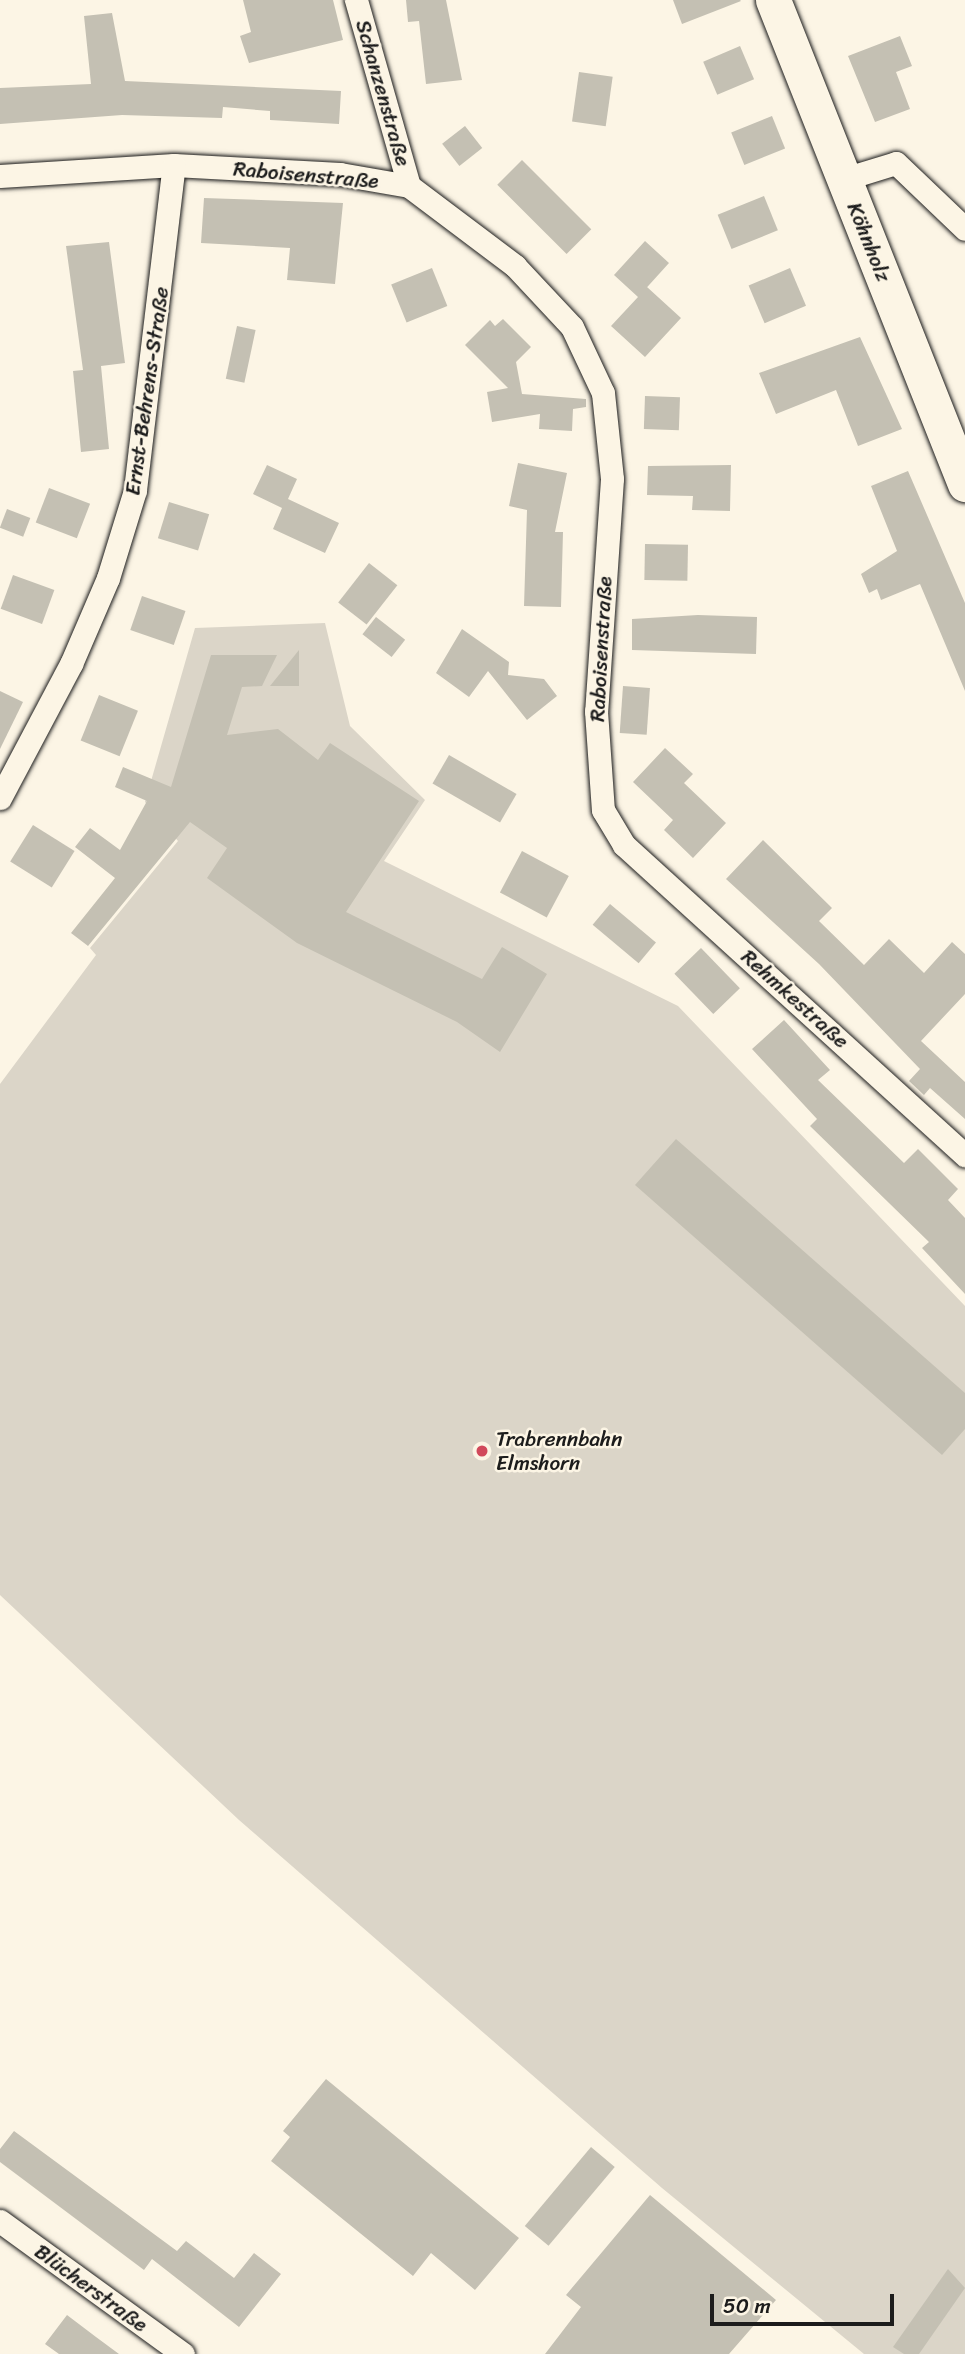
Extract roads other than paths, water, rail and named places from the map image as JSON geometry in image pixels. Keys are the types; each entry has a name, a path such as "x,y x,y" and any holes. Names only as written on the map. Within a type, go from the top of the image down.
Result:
{"main road":[{"name":"Köhnholz","path":"773,0 965,484"}],"street":[{"name":"Schanzenstraße","path":"356,0 409,186"},
{"path":"844,179 896,163 965,229"},
{"name":"Raboisenstraße","path":"0,176 174,165 340,174 409,186 467,225 552,304 572,327 603,393 612,479 598,764 603,810 624,845"},
{"name":"Ernst-Behrens-Straße","path":"0,798 76,652 108,578 135,490 174,165"},
{"name":"Rehmkestraße","path":"624,845 965,1155"},
{"name":"Blücherstraße","path":"0,2221 183,2354"}],"place":[{"name":"Trabrennbahn Elmshorn","path":"482,1451"}]}
